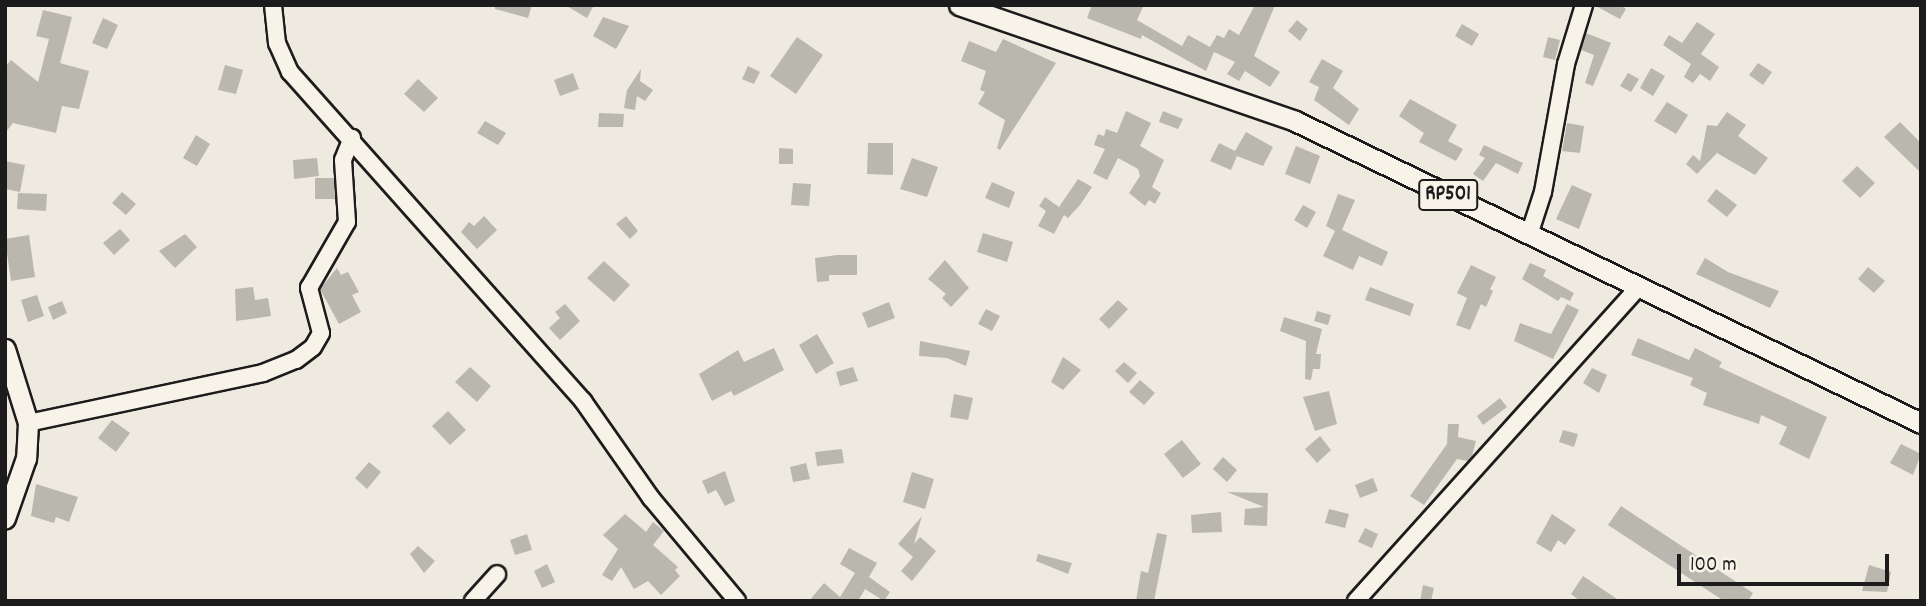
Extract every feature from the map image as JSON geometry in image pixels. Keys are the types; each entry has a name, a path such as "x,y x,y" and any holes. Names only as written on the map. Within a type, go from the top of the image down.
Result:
{"main road":[{"name":"RP501","path":"959,5 1295,121 1637,289 1921,423"},
{"path":"5,349 28,424 24,468 5,518"}],"street":[{"path":"273,5 277,43 290,72 352,138 583,401 651,498 737,601"},
{"path":"1529,234 1543,192 1566,64 1584,5"},
{"path":"28,424 263,373 296,360 313,347 321,332 309,288 348,222 343,160 352,138"},
{"path":"1356,601 1637,289"},
{"path":"473,601 497,574"}],"building":[{"path":"495,5 532,5 528,18 495,9"},
{"path":"565,5 594,5 587,18"},
{"path":"1092,5 1144,5 1137,20 1182,46 1188,35 1210,47 1217,35 1224,38 1229,29 1239,35 1255,5 1275,5 1254,56 1280,72 1270,87 1245,71 1239,81 1227,74 1235,62 1214,52 1206,71 1142,35 1141,39 1087,18"},
{"path":"1594,5 1620,5 1626,9 1620,19"},
{"path":"43,10 72,17 60,63 89,71 79,109 62,106 56,133 13,123 5,133 5,67 11,60 38,82 49,39 36,36"},
{"path":"603,17 629,26 616,49 593,36"},
{"path":"103,18 118,25 107,49 92,43"},
{"path":"1297,20 1308,29 1300,41 1288,31"},
{"path":"1697,22 1715,34 1701,54 1719,67 1710,81 1700,74 1693,83 1684,77 1691,64 1663,45 1669,35 1682,43"},
{"path":"1462,24 1479,34 1472,46 1455,36"},
{"path":"1586,33 1611,43 1593,86 1585,83 1594,55 1581,50"},
{"path":"797,37 823,55 796,94 770,76"},
{"path":"1548,37 1560,40 1555,60 1543,57"},
{"path":"1003,39 1056,63 1000,150 997,148 1005,120 978,104 985,92 980,90 986,71 961,61 969,41 996,52"},
{"path":"1322,59 1343,71 1333,88 1359,109 1349,125 1314,100 1319,87 1309,82"},
{"path":"1758,63 1772,72 1763,85 1749,75"},
{"path":"225,65 243,70 236,94 218,90"},
{"path":"748,66 760,72 754,84 742,79"},
{"path":"1651,68 1665,76 1653,96 1640,88"},
{"path":"641,69 640,81 653,90 645,101 637,96 635,110 624,108 627,90"},
{"path":"573,73 579,89 560,96 554,80"},
{"path":"1628,73 1639,79 1631,92 1620,86"},
{"path":"418,79 438,98 424,112 404,94"},
{"path":"1410,99 1457,125 1448,141 1463,149 1456,161 1419,142 1424,133 1399,116"},
{"path":"1667,102 1688,115 1676,134 1654,121"},
{"path":"1126,111 1151,123 1140,146 1164,160 1152,187 1161,193 1155,204 1149,200 1145,206 1129,193 1140,176 1138,169 1118,158 1107,180 1093,173 1105,149 1094,145 1098,134 1104,136 1106,129 1117,133"},
{"path":"1163,111 1183,119 1178,129 1159,122"},
{"path":"1727,112 1746,125 1738,136 1768,158 1755,175 1717,153 1697,174 1686,164 1693,155 1700,161 1707,125 1717,126"},
{"path":"599,113 624,114 623,127 598,127"},
{"path":"485,121 506,133 498,145 477,133"},
{"path":"1900,122 1921,143 1921,173 1884,137"},
{"path":"1567,123 1584,126 1580,153 1562,151"},
{"path":"1246,132 1273,147 1263,166 1237,156 1231,170 1210,161 1219,143 1235,151"},
{"path":"196,135 210,144 197,166 183,158"},
{"path":"868,143 893,143 893,175 867,174"},
{"path":"1484,145 1523,163 1518,174 1496,163 1483,181 1473,174 1485,158 1479,155"},
{"path":"1296,146 1320,156 1310,184 1285,174"},
{"path":"779,148 793,149 793,164 779,164"},
{"path":"317,158 319,176 294,179 293,160"},
{"path":"912,158 938,167 927,197 900,189"},
{"path":"5,161 25,165 20,192 5,189"},
{"path":"1857,166 1875,183 1860,198 1842,181"},
{"path":"315,178 334,178 335,199 315,199"},
{"path":"1078,179 1092,187 1080,205 1068,218 1064,215 1054,234 1038,226 1046,211 1039,206 1045,197 1059,207"},
{"path":"992,182 1015,192 1009,208 985,198"},
{"path":"793,183 811,184 809,206 791,205"},
{"path":"1572,185 1592,194 1579,229 1556,219"},
{"path":"1716,189 1737,205 1727,217 1707,201"},
{"path":"122,192 136,204 126,215 112,203"},
{"path":"18,193 47,194 46,211 17,209"},
{"path":"1338,194 1355,200 1342,230 1388,252 1382,266 1359,256 1353,270 1323,256 1335,231 1326,226"},
{"path":"1303,205 1316,212 1307,228 1294,220"},
{"path":"484,216 497,230 477,249 461,232 469,222 474,226"},
{"path":"626,216 638,231 630,239 616,224"},
{"path":"120,229 130,240 114,255 103,243"},
{"path":"983,233 1013,242 1007,262 977,252"},
{"path":"185,234 197,247 175,268 159,251"},
{"path":"29,235 35,277 11,281 5,239"},
{"path":"857,255 857,275 829,275 829,281 817,282 815,258"},
{"path":"1705,258 1728,272 1779,291 1770,308 1696,274"},
{"path":"945,260 969,288 951,307 942,298 946,294 928,279"},
{"path":"604,261 630,285 614,302 587,278"},
{"path":"1530,263 1546,270 1543,276 1574,293 1570,301 1561,297 1558,301 1522,279"},
{"path":"1471,265 1496,277 1486,307 1481,304 1470,330 1456,325 1467,298 1457,293"},
{"path":"1868,267 1885,281 1874,293 1858,279"},
{"path":"337,268 341,275 348,272 359,292 352,295 361,312 339,324 320,289"},
{"path":"253,287 255,300 268,298 271,316 236,321 235,289"},
{"path":"1370,287 1414,304 1410,316 1365,300"},
{"path":"37,295 44,316 28,322 21,300"},
{"path":"1118,300 1128,309 1109,329 1099,319"},
{"path":"62,301 67,313 53,320 48,307"},
{"path":"889,302 895,318 868,328 862,313"},
{"path":"565,304 580,321 560,340 549,328 560,318 555,312"},
{"path":"1567,304 1579,310 1553,359 1514,341 1520,323 1551,334"},
{"path":"986,309 1000,316 992,331 978,324"},
{"path":"1317,311 1331,315 1328,325 1314,321"},
{"path":"1284,317 1322,329 1316,354 1321,354 1320,369 1313,369 1311,380 1305,379 1306,341 1280,331"},
{"path":"817,334 834,363 816,374 799,345"},
{"path":"1638,338 1689,360 1695,348 1722,362 1719,367 1827,417 1809,459 1779,444 1787,427 1761,415 1759,424 1703,405 1707,393 1690,385 1693,378 1631,355"},
{"path":"920,341 970,351 966,366 947,358 919,356"},
{"path":"774,348 784,370 734,396 731,391 712,401 699,374 738,350 744,362"},
{"path":"1063,357 1081,370 1063,390 1051,382"},
{"path":"1124,362 1137,373 1128,383 1115,371"},
{"path":"470,367 491,386 477,402 455,382"},
{"path":"853,367 858,381 840,386 836,372"},
{"path":"1592,368 1607,375 1599,393 1583,383"},
{"path":"1140,380 1155,393 1144,405 1129,392"},
{"path":"1329,391 1337,424 1315,431 1303,397"},
{"path":"954,394 973,398 968,420 950,417"},
{"path":"1500,398 1507,407 1483,425 1477,416"},
{"path":"448,411 466,430 450,445 432,426"},
{"path":"112,420 130,433 116,452 98,438"},
{"path":"1448,424 1459,424 1458,437 1476,441 1472,456 1468,461 1457,459 1424,505 1410,496 1447,444"},
{"path":"1563,430 1578,434 1574,447 1559,442"},
{"path":"1320,436 1331,450 1317,463 1305,449"},
{"path":"1182,440 1201,464 1183,478 1164,454"},
{"path":"1901,444 1921,454 1913,475 1890,463"},
{"path":"842,449 844,463 817,466 815,452"},
{"path":"1223,457 1237,470 1227,482 1213,469"},
{"path":"369,462 381,472 367,489 355,478"},
{"path":"806,463 810,479 793,482 790,467"},
{"path":"725,471 735,501 725,506 716,490 708,494 702,481"},
{"path":"912,472 934,479 925,509 903,502"},
{"path":"1373,478 1378,491 1360,498 1355,485"},
{"path":"36,484 78,497 69,522 56,517 54,523 31,516"},
{"path":"1227,492 1268,493 1267,526 1244,525 1245,509 1264,507"},
{"path":"1621,506 1753,593 1748,601 1724,601 1608,525"},
{"path":"1329,509 1349,514 1345,528 1325,523"},
{"path":"1221,512 1222,532 1192,533 1191,515"},
{"path":"625,514 646,532 653,522 664,531 653,545 678,567 675,570 680,576 661,595 648,581 634,589 621,567 612,581 602,575 618,549 603,535"},
{"path":"1552,514 1576,530 1565,545 1558,540 1551,552 1536,543"},
{"path":"922,516 914,544 920,537 936,551 912,581 901,571 913,557 898,544"},
{"path":"1365,528 1378,534 1372,548 1358,542"},
{"path":"1157,533 1167,535 1154,601 1136,601 1141,571 1148,573"},
{"path":"527,534 532,550 515,555 510,540"},
{"path":"418,546 435,561 424,573 410,554"},
{"path":"849,548 877,563 869,577 890,592 884,601 865,589 858,601 809,601 824,583 840,597 855,573 840,564"},
{"path":"1038,554 1072,563 1068,574 1036,561"},
{"path":"547,564 555,582 542,588 534,571"},
{"path":"1869,565 1891,572 1887,592 1862,591"},
{"path":"1583,576 1620,601 1580,601 1571,594"},
{"path":"1423,585 1434,588 1431,601 1420,601"}]}
